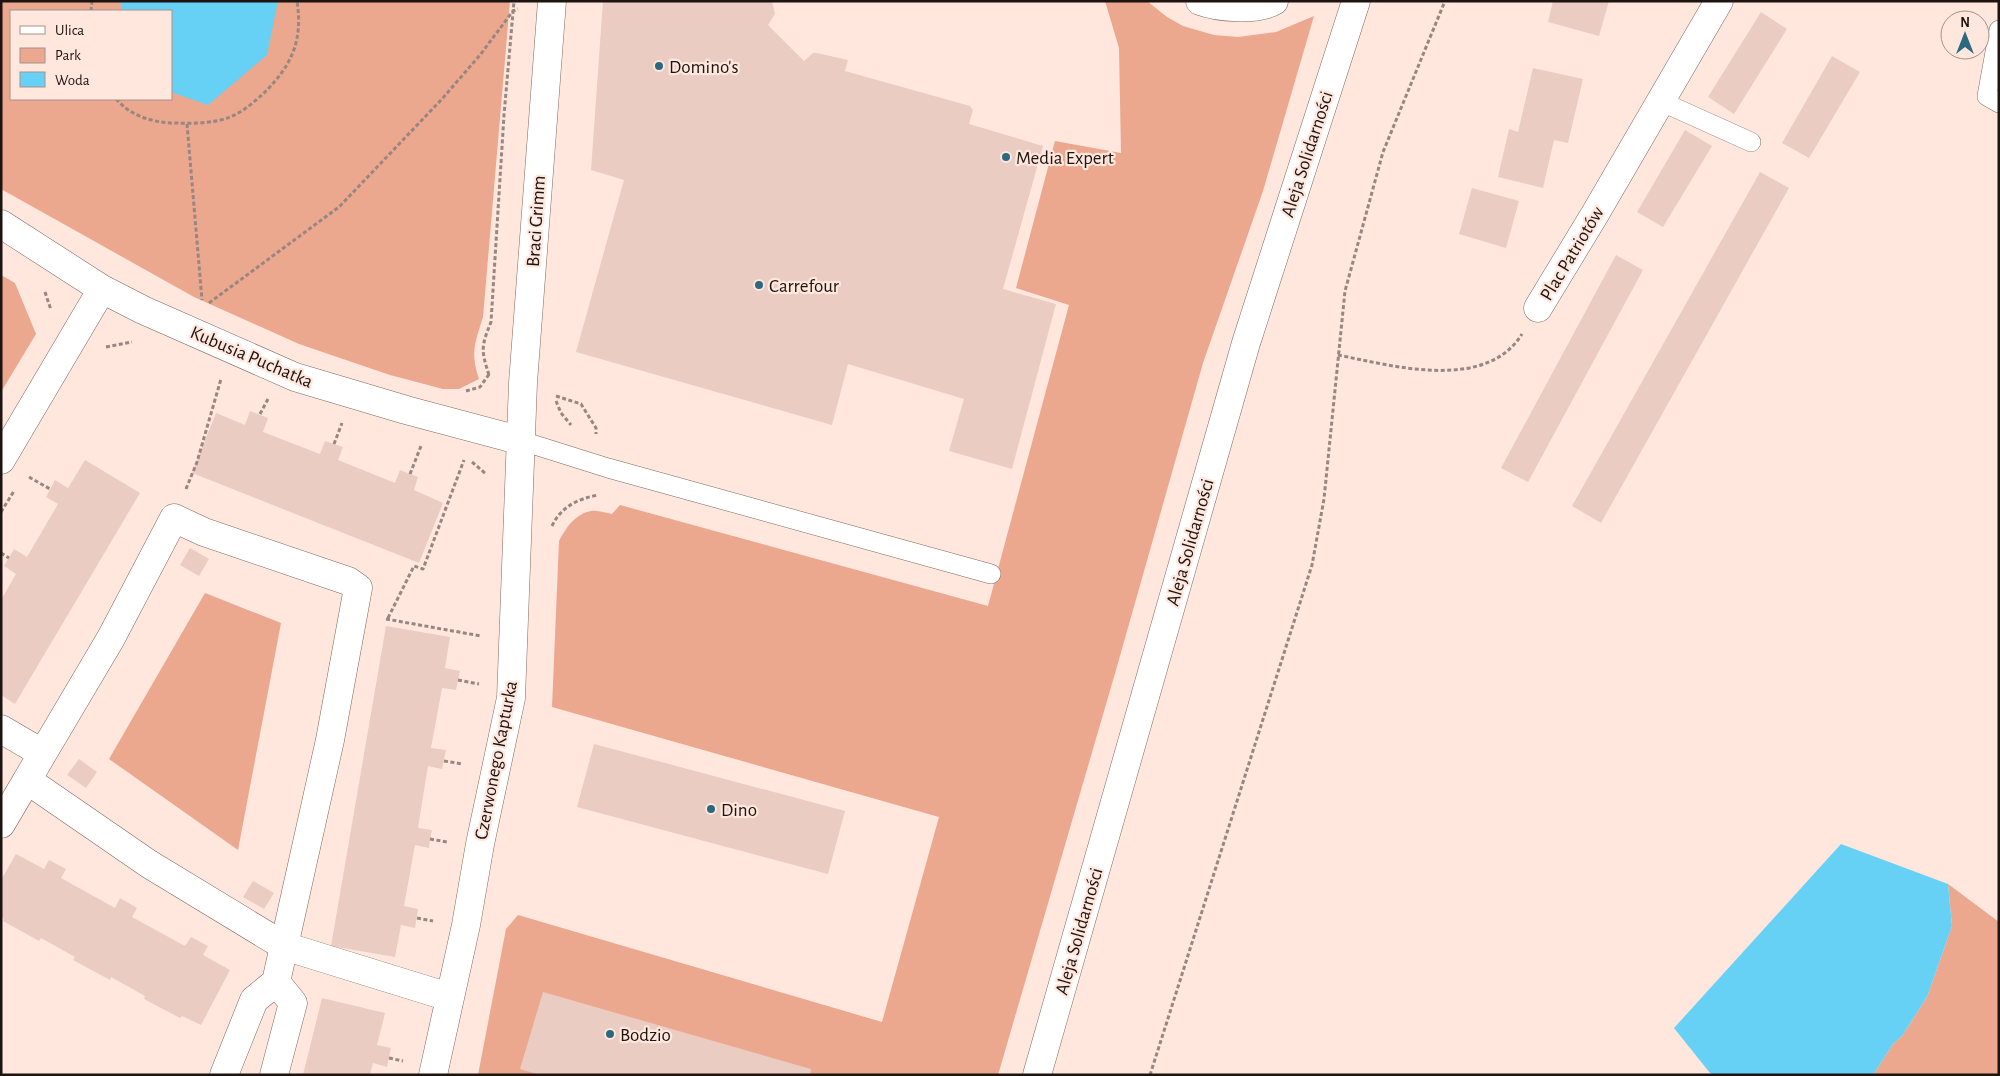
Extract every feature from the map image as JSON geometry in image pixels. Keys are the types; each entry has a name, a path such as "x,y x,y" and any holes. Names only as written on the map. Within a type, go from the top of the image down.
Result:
{"street":[{"name":"Braci Grimm","path":"522,441 523,383 552,1"},
{"path":"1200,1 1207,4 1246,8 1269,4 1274,1"},
{"name":"Plac Patriotów","path":"1538,308 1719,1"},
{"name":"Aleja Solidarności","path":"1037,1075 1246,343 1353,5"},
{"name":"Kubusia Puchatka","path":"1,224 102,289 143,310 295,377 406,410 522,441"},
{"path":"1,460 102,289"},
{"name":"Czerwonego Kapturka","path":"433,1075 466,925 480,844 510,698 522,441"},
{"path":"1,824 111,638 174,518 204,532 348,581 358,588 330,740 276,982 254,1000 224,1075"},
{"path":"1,729 42,753"},
{"path":"27,780 149,864 284,946 449,997"},
{"path":"274,1075 293,1003 276,982"}],"lane":[{"path":"1999,30 1988,96 1999,103"},
{"path":"1660,101 1751,142"},
{"path":"522,441 608,468 991,574"}],"path":[{"path":"117,100 135,114 152,121 187,124 230,117 244,110 277,80 294,54 298,38 297,1"},
{"path":"489,375 482,354 491,322 504,116 514,1"},
{"path":"1150,1075 1312,565 1324,499 1345,291 1383,152 1445,1"},
{"path":"202,308 339,207 442,99 480,55 513,11 520,8"},
{"path":"187,124 202,294"},
{"path":"42,287 46,293 52,314"},
{"name":"Plac Patriotów","path":"1338,355 1382,364 1449,371 1486,364 1515,346 1538,308"},
{"path":"174,518 197,462 223,372"},
{"path":"552,394 561,413 573,428"},
{"path":"260,414 271,395"},
{"path":"562,399 581,404 596,428"},
{"path":"334,444 344,418"},
{"path":"410,474 422,443"},
{"path":"387,619 414,566 423,569 465,457"},
{"path":"24,474 50,488"},
{"path":"1,512 15,489"},
{"path":"582,498 601,494"},
{"path":"1,553 9,558"},
{"path":"353,612 490,638"},
{"path":"458,680 487,685"},
{"path":"444,760 468,765"},
{"path":"417,918 435,921"}],"green space":[{"path":"1,1 510,1 483,317 474,354 479,379 459,389 443,389 390,375 299,344 194,297 1,189"},
{"path":"1105,1 1147,1 1167,17 1183,26 1214,35 1238,37 1276,32 1314,16 1263,191 1203,363 998,1075 478,1075 506,929 518,915 882,1022 939,817 552,707 559,541 568,527 580,515 593,511 612,514 620,505 988,606 1069,305 1016,288 1055,141 1121,153 1119,48"},
{"path":"1,275 15,283 36,334 1,392"},
{"path":"205,593 281,623 238,850 109,759"},
{"path":"1948,884 1999,922 1999,1075 1873,1075 1893,1044 1902,1036 1927,997 1952,926"}],"water":[{"path":"120,1 278,1 267,55 208,105 172,92 172,10 122,10"},
{"path":"1841,844 1948,884 1952,926 1927,997 1902,1036 1893,1044 1873,1075 1714,1075 1710,1073 1674,1028"}],"building":[{"path":"603,1 772,1 775,14 768,25 804,61 813,53 848,60 845,71 970,106 973,110 969,124 1043,146 1003,289 1056,304 1012,469 949,451 964,399 848,364 832,425 576,352 624,180 591,170"},
{"path":"1553,1 1609,1 1599,36 1548,22"},
{"path":"1761,12 1787,29 1734,114 1708,97"},
{"path":"1832,56 1860,72 1809,158 1782,143"},
{"path":"1533,68 1583,79 1568,143 1554,140 1543,188 1498,177 1509,129 1518,132"},
{"path":"1685,130 1712,146 1663,227 1637,212"},
{"path":"1760,172 1789,188 1601,523 1572,506"},
{"path":"1472,188 1519,201 1506,248 1459,234"},
{"path":"1616,255 1643,270 1528,482 1501,468"},
{"path":"250,411 268,418 263,432 320,454 325,441 343,447 338,460 395,483 400,470 418,477 414,490 443,503 419,563 192,473 216,413 245,425"},
{"path":"85,460 140,493 15,704 1,695 1,600 16,574 4,566 14,549 27,557 58,504 46,497 55,480 68,488"},
{"path":"190,548 209,559 199,576 180,565"},
{"path":"386,626 450,637 445,668 460,671 456,690 442,688 431,748 446,750 442,769 428,766 418,828 432,830 429,848 415,845 404,906 418,909 415,928 401,925 395,957 331,946"},
{"name":"Dino","path":"594,744 845,811 828,874 577,807"},
{"path":"79,759 97,772 86,788 67,775"},
{"path":"16,854 44,869 49,860 66,869 61,878 115,908 120,898 137,908 132,917 185,946 191,937 208,946 203,955 230,970 201,1025 182,1016 180,1018 144,999 145,996 111,977 110,980 73,960 75,957 41,938 39,941 3,921 4,918 1,917 1,880"},
{"path":"253,881 274,893 264,909 243,897"},
{"name":"Bodzio","path":"543,992 811,1069 810,1075 540,1075 520,1069"},
{"path":"322,998 385,1013 377,1045 391,1048 387,1067 373,1063 370,1075 303,1075"}],"place":[{"name":"Domino's","path":"659,66"},
{"name":"Media Expert","path":"1006,157"},
{"name":"Carrefour","path":"759,285"},
{"name":"Dino","path":"711,809"},
{"name":"Bodzio","path":"610,1034"}]}
